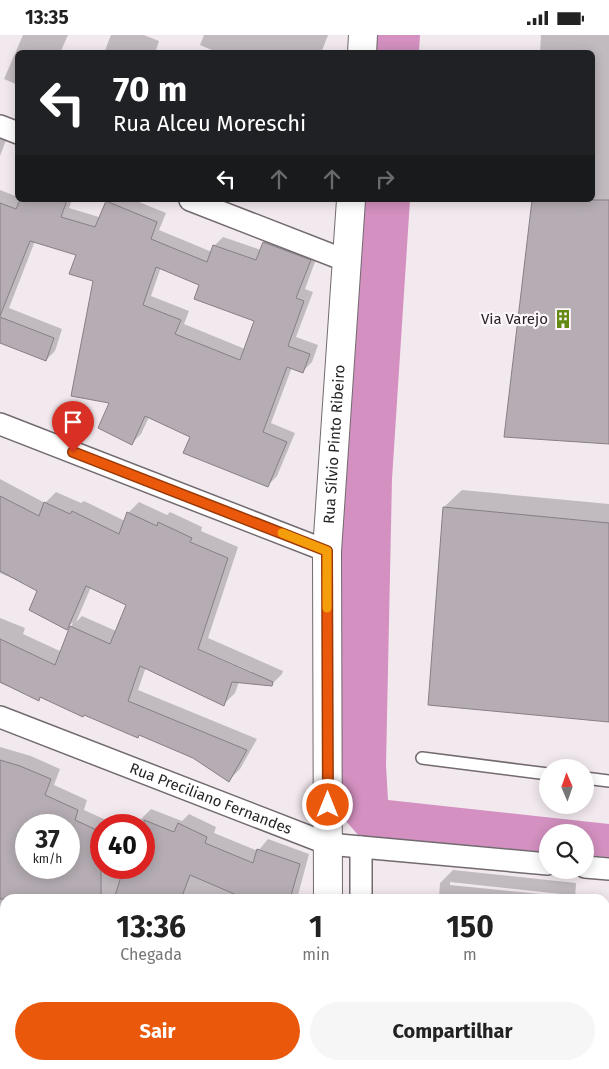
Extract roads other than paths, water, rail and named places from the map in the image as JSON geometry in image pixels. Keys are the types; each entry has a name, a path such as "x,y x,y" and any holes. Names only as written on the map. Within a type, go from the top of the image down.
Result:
{"street":[{"path":"362,50 363,35"},
{"path":"0,127 15,132"},
{"path":"195,202 347,261"},
{"name":"Rua Sílvio Pinto Ribeiro","path":"328,894 327,551 351,202"},
{"path":"0,424 327,551"},
{"name":"Rua Preciliano Fernandes","path":"0,717 328,844 539,863"},
{"path":"361,847 361,894"},
{"path":"594,868 609,869"}],"lane":[{"path":"422,758 539,772"},
{"path":"594,779 609,781"}],"place":[{"name":"Via Varejo","path":"563,319"}]}
